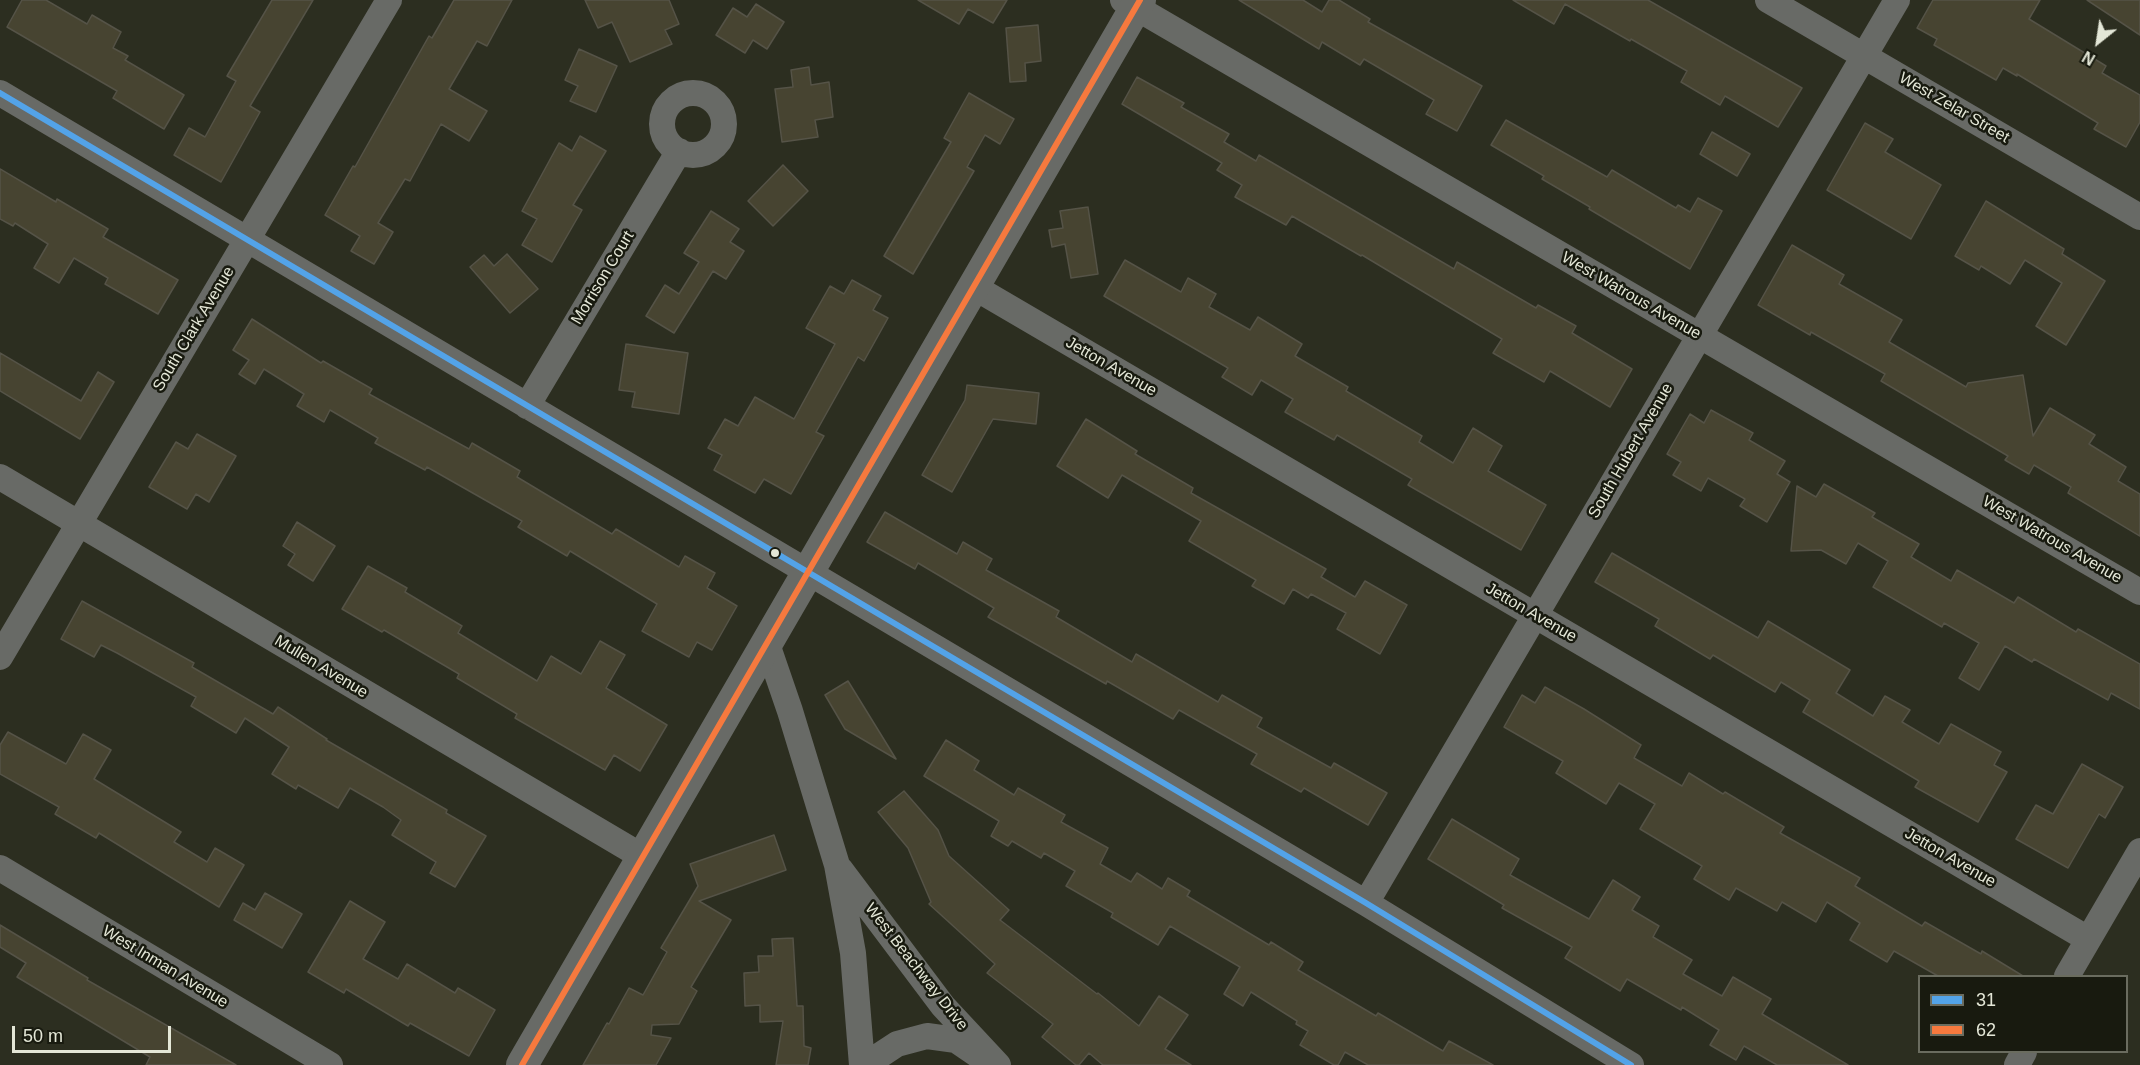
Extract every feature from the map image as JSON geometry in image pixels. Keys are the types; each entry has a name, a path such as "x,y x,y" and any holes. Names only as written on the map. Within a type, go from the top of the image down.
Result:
{"street":[{"name":"South Clark Avenue","path":"0,657 389,0"},
{"name":"West Zelar Street","path":"1768,0 2140,217"},
{"name":"South Hubert Avenue","path":"1366,903 1897,0"},
{"path":"522,1065 974,287 1133,3"},
{"name":"West Watrous Avenue","path":"1133,3 2140,592"},
{"path":"0,93 1366,903 1631,1065"},
{"name":"Morrison Court","path":"527,406 679,151"},
{"name":"Jetton Avenue","path":"974,287 2088,939"},
{"name":"Mullen Avenue","path":"0,477 643,857"},
{"name":"West Beachway Drive","path":"767,644 837,865 853,953 864,1065 897,1044 927,1036 956,1040 993,1065"},
{"path":"2068,975 2140,851"},
{"name":"West Beachway Drive","path":"837,865 943,1006 998,1065"},
{"name":"West Inman Avenue","path":"0,868 330,1065"}],"building":[{"path":"22,0 46,0 87,24 92,15 121,32 113,48 128,56 125,60 184,95 164,129 113,98 117,91 7,27"},
{"path":"272,0 313,0 250,106 260,112 221,182 174,155 189,128 205,137 236,81 227,76"},
{"path":"454,0 512,0 487,46 477,41 449,89 487,111 469,141 441,124 410,181 405,179 378,223 393,232 374,264 351,251 360,236 325,215 353,166 355,167 429,36 432,38"},
{"path":"585,0 669,0 679,24 665,30 672,44 630,62 612,22 598,28"},
{"path":"918,0 1007,0 993,23 968,9 959,24"},
{"path":"1239,0 1303,0 1322,12 1329,0 1339,0 1370,19 1368,22 1482,86 1457,131 1426,114 1434,100 1364,59 1360,65 1322,42 1319,49"},
{"path":"1513,0 1648,0 1802,88 1778,127 1725,96 1720,105 1681,82 1687,71 1565,4 1554,24"},
{"path":"1933,0 2040,0 2029,19 2106,66 2102,73 2140,95 2140,122 2126,147 2094,129 2098,123 2017,74 2017,76 2003,68 1996,80 1934,45 1937,39 1917,28"},
{"path":"2087,0 2140,0 2140,35"},
{"path":"756,4 784,22 767,49 753,40 745,53 716,35 733,8 747,17"},
{"path":"1038,25 1041,61 1025,63 1026,81 1010,82 1006,28"},
{"path":"579,49 617,66 596,112 570,101 578,86 565,80"},
{"path":"809,67 811,85 829,82 833,117 815,120 818,137 782,142 775,89 793,87 791,70"},
{"path":"1137,77 1184,103 1181,107 1229,134 1224,142 1256,161 1259,155 1454,269 1457,262 1536,308 1538,305 1576,326 1572,333 1632,369 1610,407 1550,371 1544,382 1493,353 1502,339 1362,255 1292,216 1286,225 1235,197 1242,185 1217,170 1222,163 1122,104"},
{"path":"969,93 1014,119 1000,144 985,135 967,167 974,171 913,274 884,256 951,142 944,138"},
{"path":"1506,120 1607,177 1612,170 1676,208 1678,205 1690,212 1698,198 1722,211 1690,269 1589,209 1590,207 1542,179 1544,176 1491,145"},
{"path":"1865,123 1893,139 1885,152 1941,185 1911,239 1827,190"},
{"path":"1712,132 1750,154 1737,176 1700,154"},
{"path":"580,136 606,151 573,205 582,210 552,262 522,245 537,219 522,211 559,143 572,151"},
{"path":"783,165 808,191 773,226 748,201"},
{"path":"0,169 108,229 103,237 178,280 158,314 105,284 108,278 74,258 59,283 34,268 48,244 15,223 13,226 0,219"},
{"path":"1986,201 2064,249 2062,254 2105,281 2066,345 2036,326 2062,283 2025,260 2010,284 1981,266 1979,270 1955,256"},
{"path":"1088,207 1098,274 1071,278 1065,244 1052,247 1049,230 1063,228 1060,211"},
{"path":"711,211 739,229 730,242 744,251 726,279 713,271 674,333 646,316 665,285 679,294 699,262 684,253"},
{"path":"1792,245 1844,275 1839,284 1902,320 1889,342 1966,387 1968,383 2023,375 2033,436 2050,408 2095,435 2089,444 2126,467 2118,481 2140,494 2140,536 2068,493 2071,487 2034,465 2029,474 2005,460 2008,456 1881,381 1885,374 1758,305"},
{"path":"507,254 538,289 510,313 470,267 484,255 494,266"},
{"path":"1125,260 1181,292 1188,278 1216,294 1209,307 1250,330 1258,317 1302,344 1295,356 1348,387 1346,391 1422,436 1419,442 1453,463 1473,428 1502,446 1488,471 1546,505 1521,550 1408,485 1412,479 1337,435 1334,440 1285,412 1293,399 1261,380 1252,395 1222,377 1228,368 1104,296"},
{"path":"852,280 881,296 873,310 888,318 864,361 858,357 816,432 824,436 791,494 764,479 755,493 714,470 722,455 708,448 725,419 738,426 755,397 794,419 835,344 806,328 830,286 844,294"},
{"path":"252,319 321,363 323,361 372,389 369,394 469,449 472,443 520,471 517,477 612,534 616,529 679,567 685,556 715,573 707,588 737,606 712,650 697,642 689,657 642,631 657,604 570,551 567,556 518,527 522,521 427,467 425,470 375,443 378,438 330,410 324,422 297,406 304,394 264,369 255,384 239,374 249,360 233,350"},
{"path":"626,344 688,353 679,414 632,407 635,392 619,390"},
{"path":"0,353 81,401 98,372 114,382 80,439 0,391"},
{"path":"967,385 1039,393 1036,424 993,419 952,492 922,475 965,400"},
{"path":"1711,410 1753,433 1749,440 1785,461 1777,474 1790,482 1767,522 1740,506 1745,499 1708,478 1701,491 1673,475 1681,462 1667,454 1690,414 1704,423"},
{"path":"1086,419 1137,451 1135,454 1193,488 1191,493 1326,569 1321,577 1355,597 1365,581 1407,605 1380,654 1337,629 1346,613 1311,594 1308,598 1293,589 1284,604 1252,586 1256,580 1189,541 1201,521 1122,475 1108,498 1057,466"},
{"path":"197,434 236,456 209,502 196,494 187,509 149,487 176,442 188,449"},
{"path":"1824,484 1875,513 1872,517 1919,544 1911,557 1951,581 1957,570 2014,603 2018,597 2076,632 2078,629 2140,664 2140,709 2111,693 2108,700 2034,659 2032,662 2005,646 1979,690 1959,678 1979,643 1944,623 1942,627 1873,587 1888,561 1858,543 1846,564 1821,550 1791,551 1797,486 1816,497"},
{"path":"885,512 957,554 963,542 992,559 986,570 1059,611 1056,617 1132,662 1136,654 1218,702 1222,695 1262,718 1257,727 1331,768 1334,763 1387,793 1368,825 1304,788 1301,792 1251,764 1257,754 1179,710 1173,719 1107,681 1106,684 988,617 994,608 918,563 915,569 867,542"},
{"path":"297,522 335,546 313,581 288,565 295,554 283,546"},
{"path":"1612,553 1758,638 1768,621 1850,670 1836,693 1873,716 1885,696 1910,710 1902,722 1939,744 1951,724 2001,752 1994,765 2007,772 1978,822 1915,787 1919,781 1803,712 1810,700 1781,682 1775,692 1713,655 1710,659 1655,626 1659,619 1595,582"},
{"path":"368,566 407,588 405,592 462,626 458,633 537,681 551,656 581,674 600,641 625,655 606,688 667,725 640,771 614,755 605,770 515,718 517,714 457,678 459,674 384,630 382,632 342,609"},
{"path":"82,601 194,663 192,667 273,714 278,707 326,740 447,810 446,813 486,836 455,887 430,873 436,862 392,835 401,820 383,807 350,788 338,808 298,785 296,789 272,774 289,747 245,718 236,733 191,706 196,697 117,653 101,645 94,657 61,639"},
{"path":"848,681 896,759 845,729 825,695"},
{"path":"1545,687 1641,745 1634,758 1682,786 1689,773 1723,794 1725,792 1784,827 1780,833 1860,878 1855,886 1922,926 1925,922 1981,954 1982,951 2021,975 1936,975 1894,951 1887,962 1850,940 1860,923 1827,902 1816,922 1782,902 1777,911 1736,888 1729,900 1694,879 1702,866 1640,829 1655,804 1619,783 1606,804 1556,773 1563,761 1504,727 1522,695 1535,703"},
{"path":"8,732 66,764 83,734 111,750 94,779 181,832 174,842 207,862 215,848 244,865 219,907 99,833 96,838 55,814 59,807 0,774 0,745"},
{"path":"946,740 979,761 974,770 1014,795 1018,788 1065,815 1061,822 1108,848 1100,864 1131,882 1137,873 1162,889 1168,878 1190,891 1187,896 1269,945 1271,942 1303,962 1298,970 1376,1016 1378,1013 1443,1051 1449,1041 1493,1065 1368,1065 1345,1052 1338,1065 1334,1065 1300,1045 1308,1031 1296,1024 1297,1021 1251,992 1243,1006 1224,994 1240,967 1170,926 1158,945 1111,917 1113,913 1066,886 1075,871 1044,853 1041,858 1012,841 1008,846 991,836 999,821 924,776"},
{"path":"2082,764 2123,787 2105,818 2099,814 2068,868 2016,839 2036,805 2053,814"},
{"path":"904,791 938,830 949,856 1009,910 1000,920 1139,1026 1159,996 1188,1015 1165,1049 1191,1065 1103,1065 1089,1053 1079,1065 1076,1065 1042,1037 1053,1024 987,973 995,964 929,904 931,902 908,848 878,812"},
{"path":"1452,819 1519,859 1510,875 1589,919 1613,880 1640,897 1632,910 1659,926 1653,937 1692,960 1683,974 1722,996 1733,977 1771,999 1762,1014 1848,1065 1777,1065 1744,1046 1736,1060 1710,1045 1719,1030 1682,1007 1681,1010 1627,979 1620,991 1565,958 1572,947 1502,908 1504,905 1428,859"},
{"path":"774,835 786,870 699,901 731,920 691,987 697,991 679,1024 652,1025 651,1035 671,1038 656,1065 583,1065 629,988 643,995 667,952 661,948 698,886 690,864"},
{"path":"265,893 302,914 282,948 234,920 243,903 255,910"},
{"path":"350,901 385,922 363,959 398,979 407,964 455,993 458,988 495,1010 469,1056 410,1023 408,1026 346,989 344,993 308,972"},
{"path":"0,925 88,978 87,980 236,1065 146,1065 150,1057 17,977 26,963 0,947"},
{"path":"793,938 797,1006 803,1006 804,1046 811,1048 808,1065 776,1065 783,1021 760,1022 760,1005 745,1006 744,973 759,972 758,956 773,956 772,939"}],"transit line":[{"name":"62","path":"522,1065 1140,0"},
{"name":"31","path":"0,93 1366,903 1631,1065"}]}
